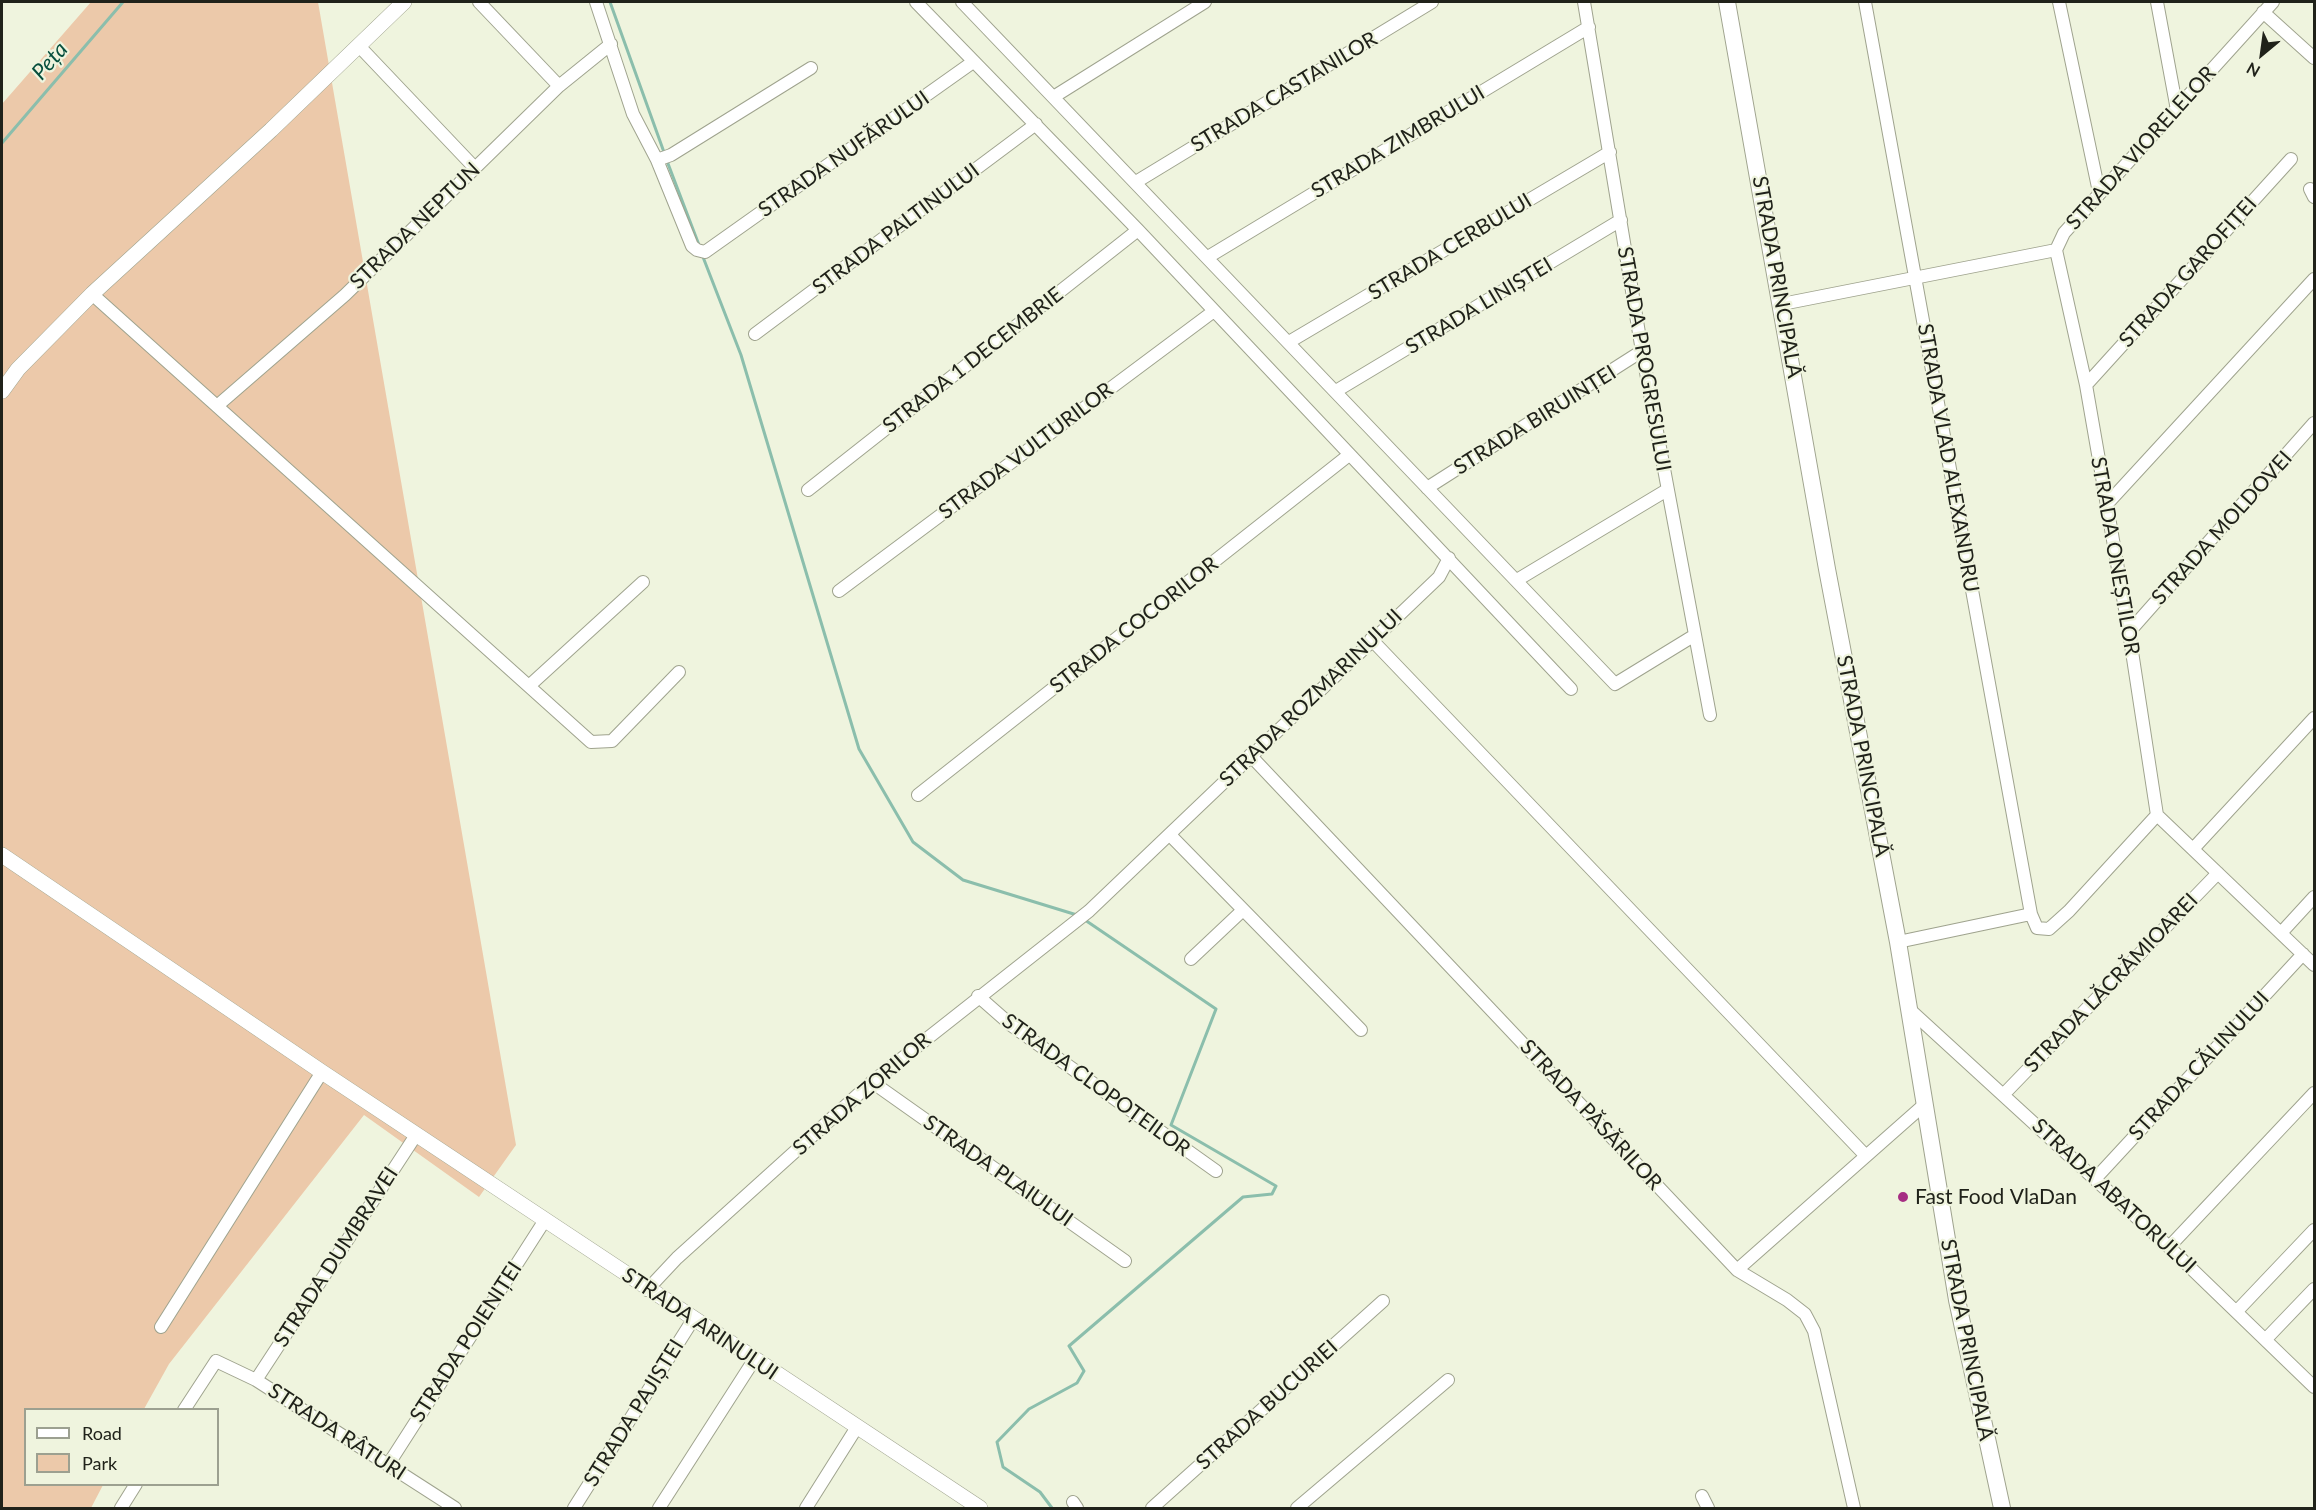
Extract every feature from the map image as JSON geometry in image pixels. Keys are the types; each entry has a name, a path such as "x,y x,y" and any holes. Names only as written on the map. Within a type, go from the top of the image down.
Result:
{"main road":[{"name":"STRADA PRINCIPALĂ","path":"1727,2 1827,569 1898,942 1959,1311 2002,1509"}],"street":[{"path":"2,391 18,369 92,294 404,2"},
{"path":"479,2 559,86"},
{"path":"596,2 633,114 657,160 671,155 811,68"},
{"path":"916,2 1138,230 1571,689"},
{"path":"962,2 1055,96 1615,684 1695,635"},
{"path":"1055,96 1205,2"},
{"name":"STRADA CASTANILOR","path":"1136,182 1432,2"},
{"name":"STRADA PROGRESULUI","path":"1584,2 1642,351 1710,715"},
{"name":"STRADA VLAD ALEXANDRU","path":"1865,2 2031,914"},
{"path":"2059,2 2099,192"},
{"path":"2157,2 2177,110"},
{"name":"STRADA VIORELELOR","path":"1782,304 2056,250 2064,233 2099,192 2177,110 2273,2"},
{"path":"2264,12 2314,58"},
{"name":"STRADA ZIMBRULUI","path":"1208,256 1589,27"},
{"name":"STRADA NEPTUN","path":"217,406 345,295 559,86 611,44"},
{"path":"359,46 474,167"},
{"name":"STRADA NUFĂRULUI","path":"657,160 692,246 705,249 973,62"},
{"name":"STRADA PALTINULUI","path":"755,334 1036,124"},
{"name":"STRADA CERBULUI","path":"1289,342 1610,152"},
{"name":"STRADA GAROFIȚEI","path":"2086,385 2291,159"},
{"name":"STRADA LINIȘTEI","path":"1336,391 1621,220"},
{"name":"STRADA 1 DECEMBRIE","path":"808,490 1138,230"},
{"name":"STRADA ONEȘTILOR","path":"2056,250 2086,385 2129,632 2157,815"},
{"path":"2107,504 2314,279"},
{"path":"92,294 591,742 612,741 680,672"},
{"name":"STRADA VULTURILOR","path":"839,591 1214,311"},
{"name":"STRADA BIRUINȚEI","path":"1427,488 1642,351"},
{"name":"STRADA MOLDOVEI","path":"2129,632 2314,423"},
{"name":"STRADA COCORILOR","path":"918,795 1349,455"},
{"path":"1517,580 1667,490"},
{"name":"STRADA ROZMARINULUI","path":"1089,911 1371,639 1439,577 1449,558"},
{"path":"529,686 643,582"},
{"path":"1371,639 1866,1156"},
{"path":"2193,849 2314,718"},
{"name":"STRADA PĂSĂRILOR","path":"1250,755 1737,1270 1788,1300 1805,1314 1814,1331 1854,1509"},
{"path":"1898,942 2031,914 2037,928 2049,929 2069,911 2157,815 2314,965"},
{"path":"1170,835 1361,1030"},
{"name":"STRADA ARINULUI","path":"2,855 647,1290 694,1318 980,1509"},
{"name":"STRADA LĂCRĂMIOAREI","path":"2004,1094 2218,873"},
{"path":"2281,933 2314,897"},
{"path":"1191,959 1243,910"},
{"name":"STRADA ZORILOR","path":"647,1290 676,1258 872,1082 978,996 1089,911"},
{"name":"STRADA CĂLINULUI","path":"2095,1179 2303,954"},
{"name":"STRADA CLOPOȚEILOR","path":"978,996 1011,1025 1216,1172"},
{"name":"STRADA ABATORULUI","path":"1908,1009 2004,1094 2169,1247 2314,1387"},
{"path":"161,1327 322,1072"},
{"name":"STRADA PLAIULUI","path":"872,1082 1125,1261"},
{"path":"2169,1247 2314,1093"},
{"path":"1737,1270 1924,1104"},
{"name":"STRADA DUMBRAVEI","path":"255,1380 416,1135"},
{"name":"STRADA POIENIȚEI","path":"388,1465 545,1220"},
{"path":"2237,1311 2314,1230"},
{"path":"2266,1340 2314,1289"},
{"name":"STRADA BUCURIEI","path":"1152,1509 1383,1301"},
{"name":"STRADA PAJIȘTEI","path":"574,1509 694,1318"},
{"path":"659,1509 754,1360"},
{"name":"STRADA RÂTURI","path":"185,1408 216,1361 255,1380 455,1509"},
{"path":"1297,1509 1448,1380"},
{"path":"806,1509 857,1427"},
{"path":"121,1509 135,1486"},
{"path":"1702,1496 1708,1509"}],"green space":[{"path":"91,2 318,2 516,1145 479,1197 364,1115 169,1364 145,1408 24,1408 24,1486 102,1486 91,1508 2,1508 2,104"}],"waterway":[{"name":"Peța","path":"2,143 123,2"},
{"path":"610,2 665,155"},
{"path":"667,161 699,245"},
{"path":"703,257 741,355 859,749 913,842 963,880 1077,915"},
{"path":"1052,1508 1040,1492 1003,1467 997,1442 1029,1409 1077,1383 1084,1371 1069,1346 1243,1197 1272,1194 1276,1186 1171,1125 1216,1009 1085,920"}],"place":[{"name":"Fast Food VlaDan","path":"1903,1197"}]}
